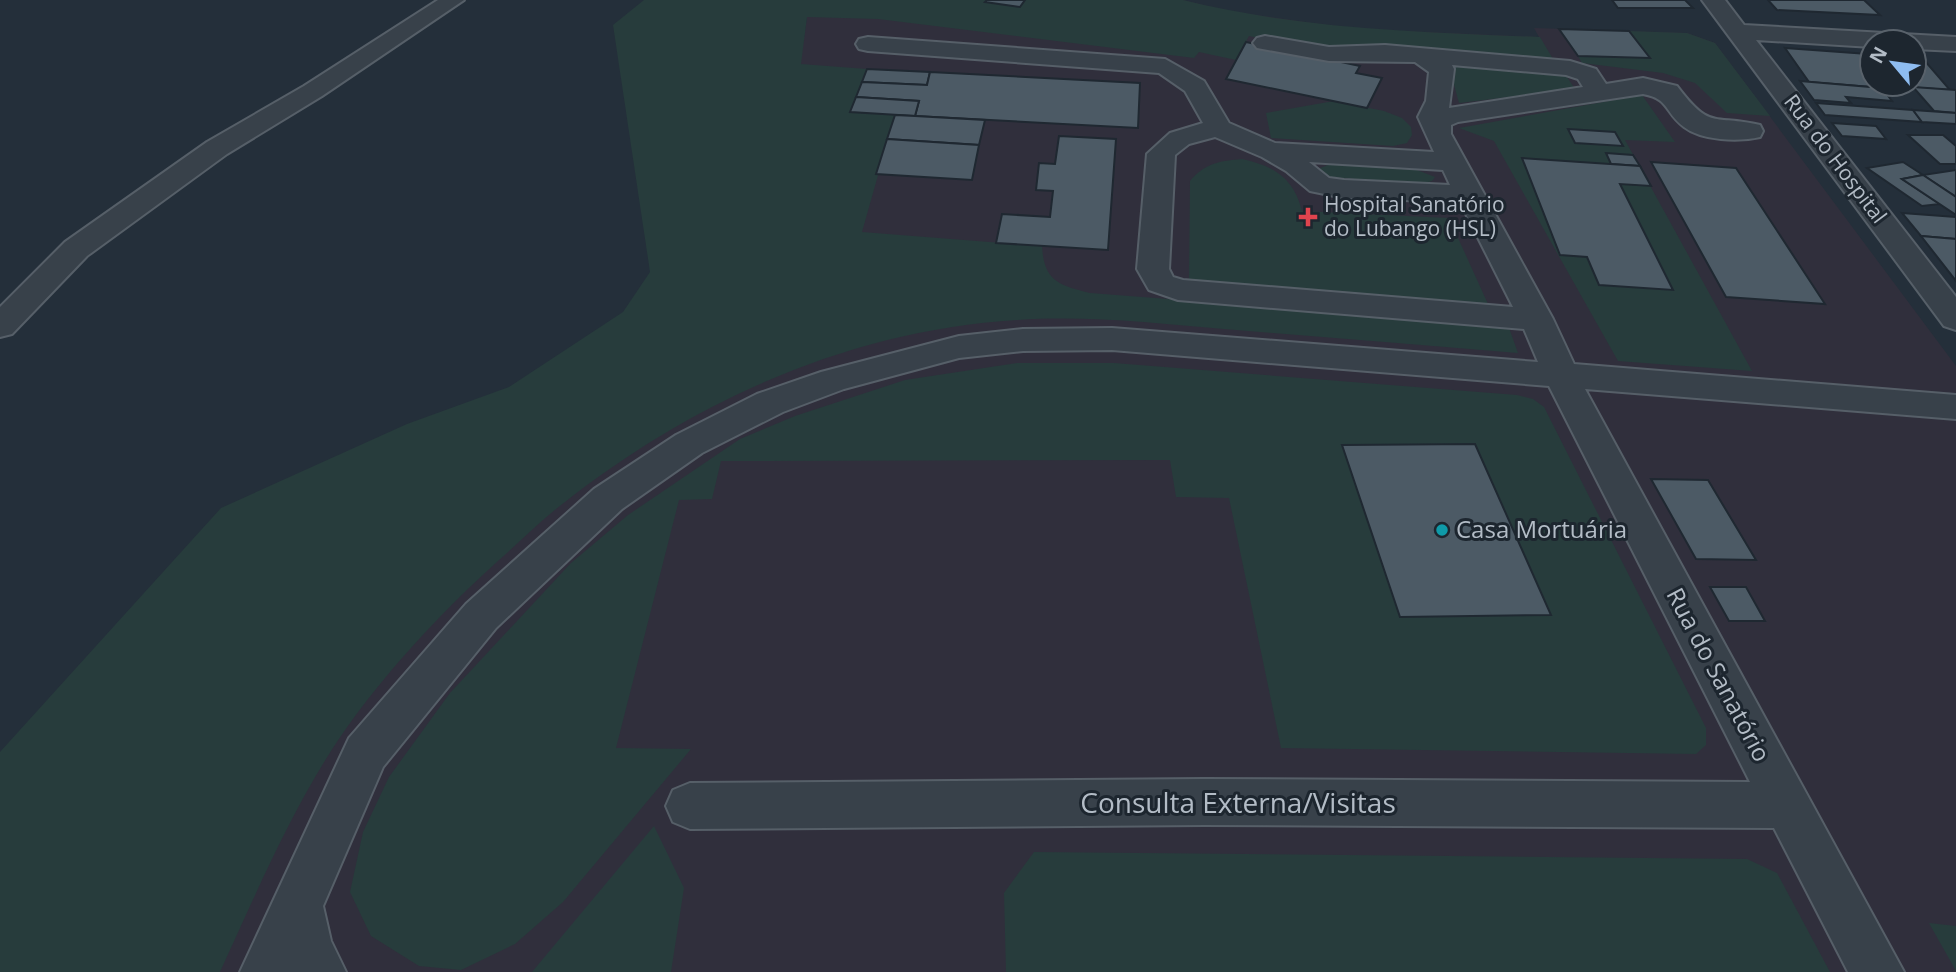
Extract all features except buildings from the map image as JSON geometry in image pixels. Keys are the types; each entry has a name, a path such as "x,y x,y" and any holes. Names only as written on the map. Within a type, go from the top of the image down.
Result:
{"street":[{"path":"0,326 76,249 195,163 453,0"},
{"name":"Rua do Hospital","path":"1713,0 1956,319"},
{"path":"1738,32 1956,44"},
{"path":"1265,43 1329,54 1367,51 1570,68 1587,74 1600,93"},
{"path":"868,44 1165,66 1195,86 1219,128 1296,164 1320,185 1344,189 1471,194"},
{"path":"1424,57 1442,69 1439,102 1431,117 1437,134"},
{"path":"1437,134 1438,122 1451,115 1656,86 1668,91 1690,122 1706,128 1750,131"},
{"path":"1219,128 1193,132 1170,141 1161,154 1153,269 1160,283 1178,290 1536,318"},
{"name":"Rua do Sanatório","path":"1437,134 1536,318 1562,377 1786,805 1877,972"},
{"path":"1272,151 1452,162"},
{"path":"267,972 366,753 481,616 608,499 690,444 770,403 896,361 959,347 1023,340 1112,339 1956,407"},
{"name":"Consulta Externa/Visitas","path":"690,806 1177,803 1786,805"},
{"path":"298,905 306,950 319,972"}],"shaded area":[{"path":"1183,0 1228,11 1355,29 1539,37 1534,28 1687,33 1715,43 1956,366 1956,972 76,972 535,477 800,64 807,17"}],"green space":[{"path":"644,0 1183,0 1271,17 1360,28 1540,37 1556,64 1323,51 1249,36 1236,60 1199,52 1194,58 878,19 807,17 801,64 867,69 850,112 895,115 862,232 1042,246 1046,267 1055,280 1090,293 1508,325 1518,353 1147,322 1043,319 955,327 895,338 835,355 778,377 721,402 615,465 548,516 431,626 367,700 315,777 258,888 220,972 0,972 0,752 221,508 407,424 509,387 623,312 650,272 613,25"},
{"path":"1629,31 1687,33 1715,43 1770,116 1727,113 1695,83 1663,73 1582,63 1578,56 1649,58"},
{"path":"1448,63 1563,71 1575,89 1459,103"},
{"path":"1642,95 1675,142 1625,140 1752,371 1618,361 1494,141 1459,128"},
{"path":"1334,101 1384,111 1402,118 1411,127 1412,135 1407,143 1393,146 1271,138 1266,113"},
{"path":"1242,159 1264,165 1281,175 1294,190 1302,211 1449,218 1488,304 1189,281 1190,181 1201,170 1213,164"},
{"path":"1330,164 1417,170 1435,177 1422,184 1319,175 1316,170"},
{"path":"1017,363 1114,363 1517,395 1533,399 1544,407 1706,728 1706,745 1696,754 1281,748 1229,498 1176,497 1170,460 721,461 712,499 679,500 616,748 691,749 563,902 515,944 461,970 419,966 371,936 350,892 363,832 389,777 450,693 571,563 628,515 740,439 795,416 905,380"},
{"path":"654,826 684,888 671,972 532,972"},
{"path":"1034,852 1747,859 1777,873 1830,972 1006,972 1004,893"},
{"path":"1929,923 1956,926 1956,971"}],"place":[{"name":"Hospital Sanatório do Lubango (HSL)","path":"1308,217"},
{"name":"Casa Mortuária","path":"1442,530"}]}
